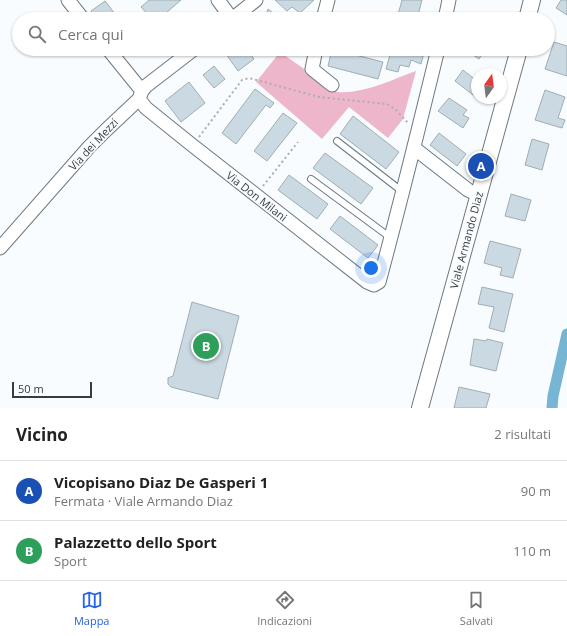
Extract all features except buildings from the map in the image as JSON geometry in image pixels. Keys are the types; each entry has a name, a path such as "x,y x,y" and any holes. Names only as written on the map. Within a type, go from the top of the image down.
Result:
{"street":[{"path":"68,0 77,12"},
{"path":"218,0 227,12"},
{"path":"241,12 256,0"},
{"path":"325,12 328,0"},
{"path":"446,12 449,0"},
{"path":"529,12 532,0"},
{"name":"Via Don Milani","path":"113,56 141,95 146,108 192,146 366,282 374,285 379,282 391,238"},
{"name":"Via dei Mezzi","path":"0,248 99,136 141,95 146,86 185,56"},
{"path":"315,56 312,69 332,85"},
{"path":"391,238 436,56"},
{"name":"Viale Armando Diaz","path":"420,408 516,56"},
{"path":"414,148 468,190 478,195"}],"lane":[{"path":"337,141 403,192"},
{"path":"311,179 391,238"}],"path":[{"path":"192,146 242,80 249,78 319,97 387,104 395,109 418,134"},
{"path":"256,195 298,142"}],"shaded area":[{"path":"277,56 286,56 337,92 367,89 416,71 403,119 388,138 349,107 322,139 256,82"}],"waterway":[{"path":"552,408 553,396 567,334"}],"place":[{"name":"Vicopisano Diaz De Gasperi 1","path":"481,166"},
{"name":"Palazzetto dello Sport","path":"206,346"}]}
